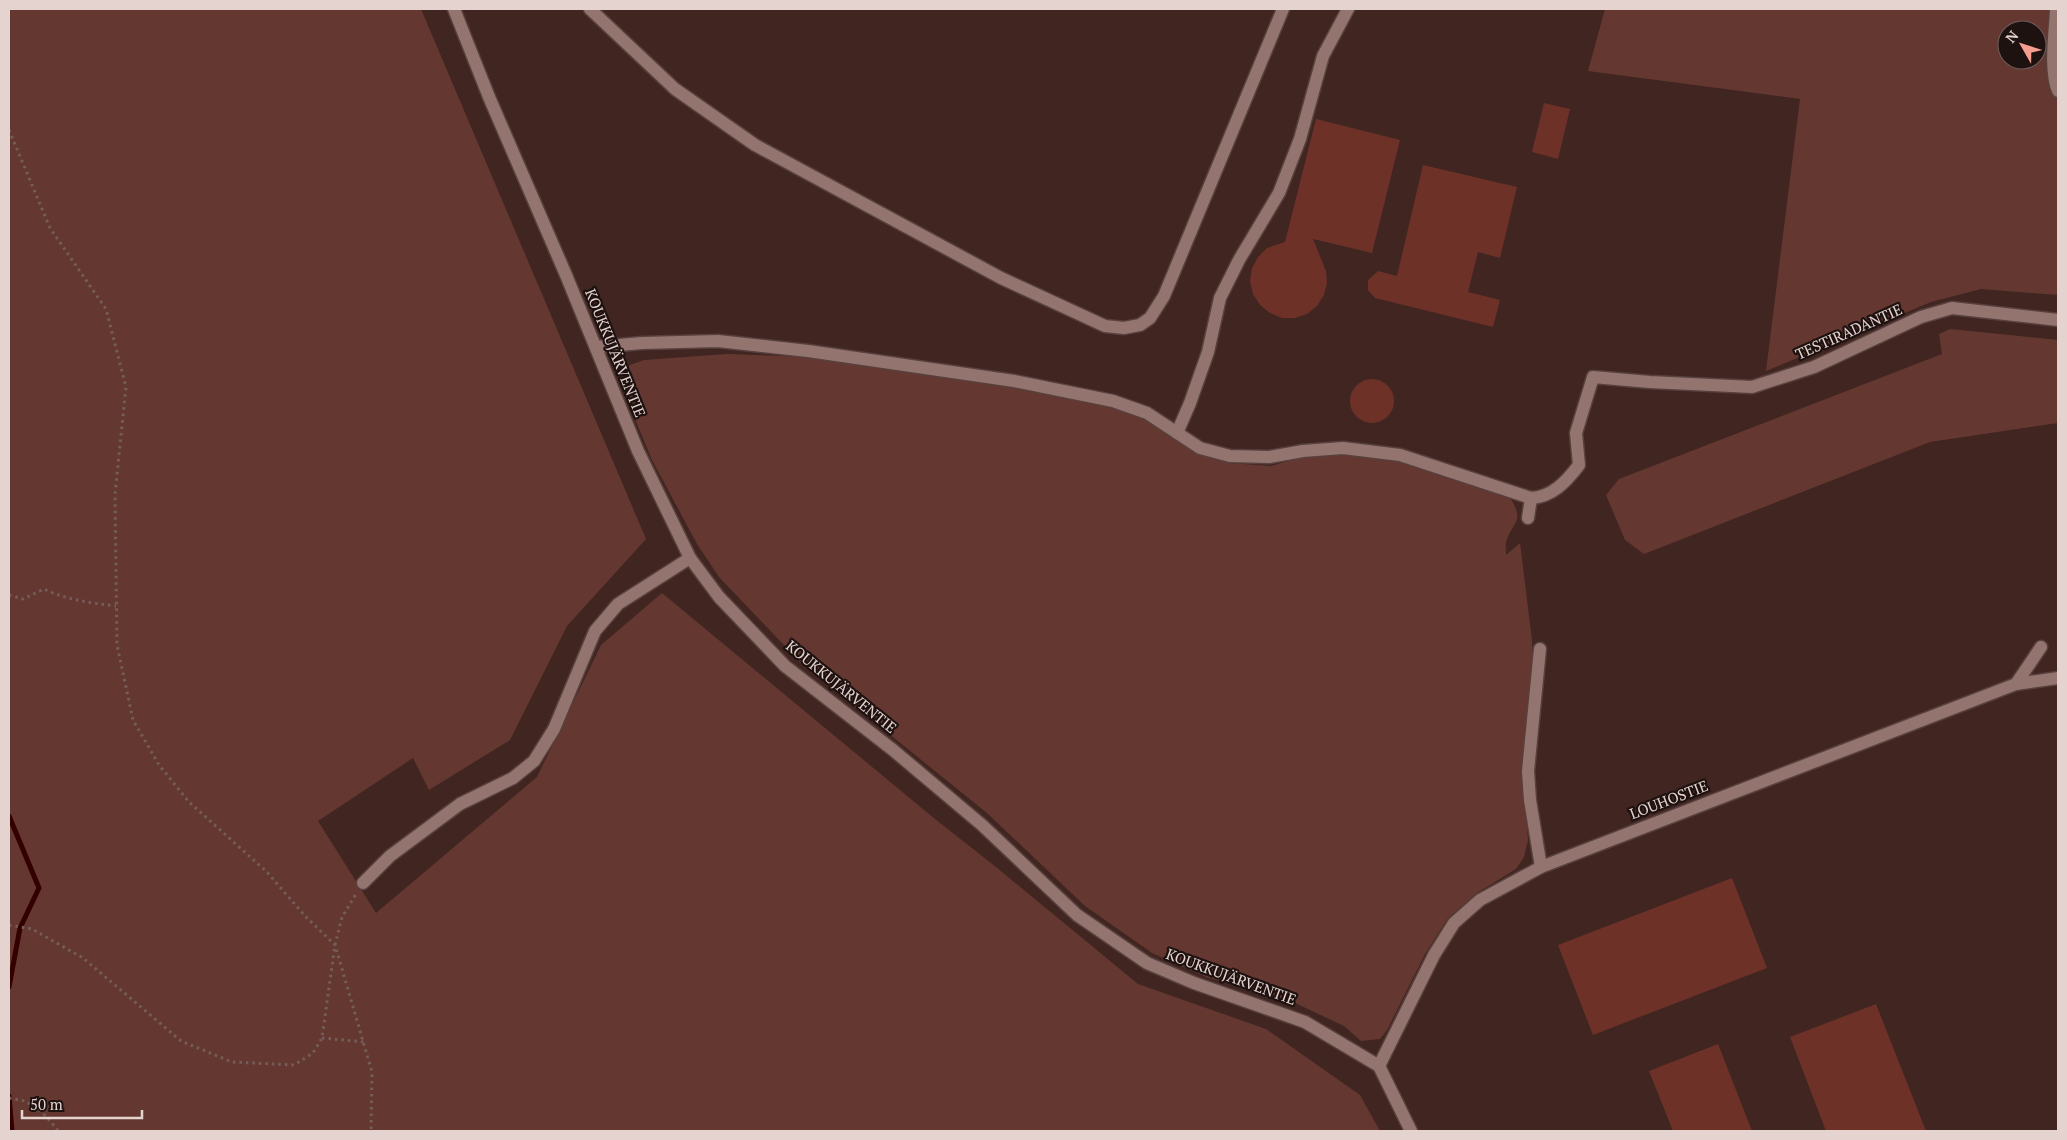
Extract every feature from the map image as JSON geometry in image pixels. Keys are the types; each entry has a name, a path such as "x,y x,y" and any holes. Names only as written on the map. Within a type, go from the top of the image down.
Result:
{"street":[{"name":"KOUKKUJÄRVENTIE","path":"454,9 489,98 596,347 638,451 690,558 718,597 786,666 893,750 982,824 1077,915 1146,963 1194,983 1270,1008 1305,1022 1379,1066"},
{"path":"590,9 675,89 755,145 1001,278 1104,326 1124,328 1140,325 1150,318 1164,296 1283,9"},
{"path":"1177,433 1208,352 1220,298 1239,260 1280,193 1300,139 1323,56 1348,9"},
{"path":"2056,9 2054,58 2058,91"},
{"name":"TESTIRADANTIE","path":"1530,498 1542,498 1566,483 1579,465 1576,433 1593,377 1752,387 1814,367 1913,320 1952,308 2058,320"},
{"path":"596,347 642,343 718,341 1014,381 1113,401 1146,413 1200,448 1230,456 1269,457 1303,450 1343,448 1400,455 1530,498 1528,518"},
{"path":"363,882 390,856 460,804 514,778 534,761 554,729 595,631 618,604 690,558"},
{"path":"2016,684 2040,647"},
{"path":"1540,649 1528,771 1530,800 1540,867"},
{"name":"LOUHOSTIE","path":"1379,1066 1434,955 1454,923 1480,900 1540,867 2016,684 2058,678"},
{"path":"1379,1066 1411,1131"}],"path":[{"path":"9,130 50,228 106,310 126,387 115,494 116,606 117,645 133,720 159,765 190,802 268,872 305,916 335,945 372,1072 371,1131"},
{"path":"9,596 23,598 44,589 80,602 116,606"},
{"path":"9,925 32,929 83,958 181,1041 232,1062 294,1065 313,1053 322,1038 335,945 342,917 363,882"},
{"path":"322,1038 364,1042"},
{"path":"9,1098 25,1101 42,1112 57,1131"}],"shaded area":[{"path":"9,9 421,9 646,539 567,626 510,740 429,790 413,758 318,821 376,913 537,777 601,645 662,593 1138,984 1266,1029 1360,1095 1380,1131 9,1131"},
{"path":"1605,9 2058,9 2058,295 1981,289 1931,302 1766,371 1800,99 1588,71"},
{"path":"1950,329 2058,340 2058,423 1930,442 1644,554 1625,540 1606,495 1619,479 1942,354 1939,334"},
{"path":"727,354 809,357 1015,387 1115,406 1151,423 1199,454 1229,463 1271,466 1306,456 1348,455 1401,462 1511,499 1517,512 1517,517 1506,541 1506,555 1520,543 1532,640 1533,672 1522,760 1528,840 1524,857 1516,869 1477,893 1448,918 1425,954 1387,1030 1380,1039 1361,1041 1344,1026 1293,1002 1206,977 1152,953 1085,906 987,813 800,662 719,577 697,544 652,460 627,400 624,375 630,365 644,360"}],"building":[{"path":"1544,103 1570,109 1558,159 1532,152"},
{"path":"1316,119 1400,140 1372,253 1313,239 1326,271 1327,283 1324,295 1317,306 1307,314 1295,318 1282,318 1270,313 1260,305 1253,294 1250,281 1252,268 1258,257 1267,248 1285,242"},
{"path":"1423,165 1517,187 1500,258 1478,252 1468,292 1500,300 1493,327 1375,298 1368,290 1368,280 1378,271 1397,276"},
{"path":"1372,379 1384,383 1390,389 1394,401 1390,413 1384,419 1372,423 1360,419 1354,413 1350,401 1354,389 1360,383"},
{"path":"1732,878 1767,968 1593,1035 1558,945"},
{"path":"1876,1004 1926,1131 1826,1131 1790,1037"},
{"path":"1718,1044 1752,1131 1673,1131 1649,1071"}],"waterway":[{"path":"9,816 39,888 20,928 9,987"},
{"path":"9,1096 12,1131"}]}
